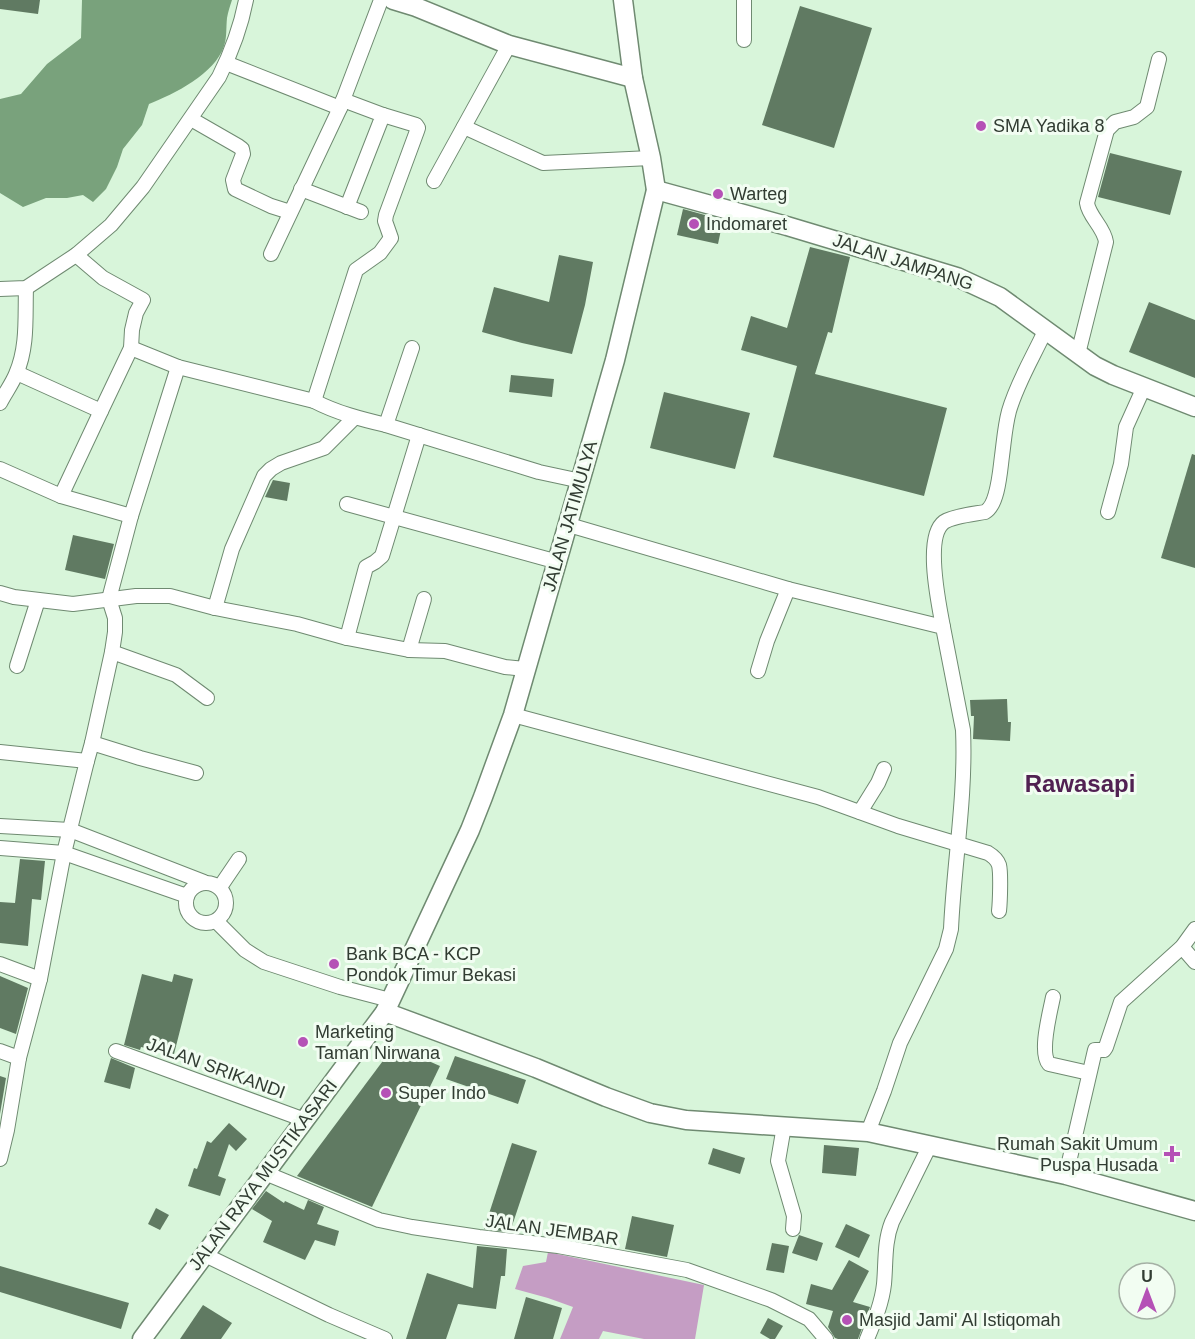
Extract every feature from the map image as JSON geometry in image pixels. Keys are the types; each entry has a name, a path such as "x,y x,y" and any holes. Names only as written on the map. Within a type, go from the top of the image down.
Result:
{"main road":[{"path":"393,0 417,4 509,45 633,78"},
{"name":"JALAN JATIMULYA","path":"388,1006 470,830 513,716 615,360 656,190 633,78 623,0"},
{"name":"JALAN JAMPANG","path":"656,190 957,277 1000,297 1095,366 1195,407"},
{"path":"388,1006 606,1097 650,1113 686,1120 868,1132 1066,1176 1195,1211"},
{"name":"JALAN RAYA MUSTIKASARI","path":"142,1339 388,1006"}],"street":[{"path":"0,289 26,288 76,255 111,225 143,187 219,77 243,15 246,0"},
{"path":"271,254 341,104 381,0"},
{"path":"744,0 744,40"},
{"path":"434,181 509,45"},
{"path":"1078,354 1106,242 1104,233 1088,208 1087,202 1102,144 1106,132 1115,122 1134,117 1147,107 1159,59"},
{"path":"226,63 341,104 416,125 418,128 386,215 385,221 391,238 380,254 356,270 314,401"},
{"path":"347,207 383,115"},
{"path":"190,118 242,149 243,154 233,180 235,189 290,212"},
{"path":"464,127 543,163 651,158"},
{"path":"301,189 361,212"},
{"path":"61,496 131,348 136,313 143,300 103,278 76,255"},
{"path":"0,403 17,373 22,355 26,288"},
{"path":"868,1132 900,1043 949,939 963,789 963,730 943,627 933,548 937,530 947,520 986,512 991,508 996,493 1006,426 1012,403 1045,331"},
{"path":"131,348 178,367 314,401 354,418 386,425 539,472 581,481"},
{"path":"386,425 412,348"},
{"path":"0,1159 19,1058 40,979 64,854 112,652 115,618 109,599 131,516 178,367"},
{"path":"17,373 101,411"},
{"path":"1108,512 1120,469 1126,427 1144,387"},
{"path":"215,608 232,549 264,476 281,463 324,448 354,418"},
{"path":"347,638 366,567 382,556 419,435"},
{"path":"0,469 61,496 131,516"},
{"path":"347,504 558,562"},
{"path":"568,525 788,589 943,627"},
{"path":"758,671 767,641 788,589"},
{"path":"0,593 14,597 74,603 136,596 170,596 215,608 297,624 347,638 409,650 445,651 506,667 525,669"},
{"path":"409,650 424,599"},
{"path":"17,666 38,600"},
{"path":"112,652 176,675 207,698"},
{"path":"513,716 818,797 898,826 988,854 996,858 999,865 999,911"},
{"path":"92,743 196,773"},
{"path":"0,752 87,761"},
{"path":"860,812 884,769"},
{"path":"0,826 70,830 204,882 215,884 226,896 227,905 223,914 216,921 205,923 195,920 186,907 187,896 193,887 204,882"},
{"path":"0,848 64,854 187,896"},
{"path":"220,888 239,860"},
{"path":"216,921 245,950 264,962 340,987 388,1006"},
{"path":"1066,1176 1095,1050 1104,1050 1122,1002 1182,947 1195,928"},
{"path":"1182,947 1195,962"},
{"path":"0,964 40,979"},
{"path":"1053,997 1044,1050 1046,1059 1049,1064 1089,1073"},
{"path":"0,1051 19,1058"},
{"name":"JALAN SRIKANDI","path":"116,1051 305,1120"},
{"path":"784,1126 778,1161 794,1216 793,1229"},
{"path":"867,1339 884,1286 888,1232 930,1145"},
{"name":"JALAN JEMBAR","path":"265,1173 379,1220 479,1237 558,1246 687,1270 771,1300 809,1319 826,1339"},
{"path":"203,1254 328,1315 385,1339"}],"shaded area":[{"path":"82,0 232,0 227,18 225,43 219,56 203,74 192,82 149,104 142,125 123,149 106,189 93,202 83,195 46,198 23,207 0,193 0,99 21,94 47,64 81,38"},
{"path":"548,1252 704,1285 695,1339 644,1339 603,1331 599,1339 560,1339 573,1307 515,1289 523,1266 546,1262"}],"building":[{"path":"0,0 40,0 38,14 0,9"},
{"path":"800,6 872,28 834,148 762,125"},
{"path":"1110,153 1182,171 1170,215 1098,197"},
{"path":"683,209 723,220 718,244 677,235"},
{"path":"810,247 850,257 832,333 828,332 815,374 947,408 924,496 773,457 797,366 741,350 751,316 787,328"},
{"path":"559,255 593,262 572,354 482,332 494,287 549,302"},
{"path":"1149,302 1195,320 1195,378 1129,352"},
{"path":"511,375 554,379 552,397 509,392"},
{"path":"664,392 750,413 735,469 650,448"},
{"path":"1192,454 1195,455 1195,568 1161,558"},
{"path":"273,480 290,483 287,501 265,497"},
{"path":"73,535 114,544 105,579 65,570"},
{"path":"1007,699 1008,722 1011,722 1010,741 973,739 974,716 971,716 970,700"},
{"path":"20,859 45,861 41,900 32,899 28,946 0,943 0,902 15,903"},
{"path":"142,974 172,982 174,974 193,979 174,1054 141,1047 140,1050 124,1045"},
{"path":"0,976 28,988 16,1034 0,1028"},
{"path":"394,1046 440,1066 372,1207 297,1176"},
{"path":"455,1056 526,1080 518,1104 446,1079"},
{"path":"111,1058 135,1068 130,1089 104,1082"},
{"path":"0,1076 6,1078 0,1114"},
{"path":"229,1123 247,1139 236,1151 229,1144 218,1176 226,1179 220,1196 188,1186 207,1141 211,1143"},
{"path":"512,1143 537,1151 510,1232 484,1229"},
{"path":"824,1145 859,1148 856,1176 822,1173"},
{"path":"713,1148 745,1158 740,1174 708,1164"},
{"path":"266,1191 284,1203 285,1201 304,1210 308,1200 324,1207 317,1224 339,1231 335,1246 315,1240 305,1260 263,1242 272,1221 252,1209"},
{"path":"156,1208 169,1215 160,1230 148,1224"},
{"path":"632,1216 674,1225 667,1257 625,1249"},
{"path":"846,1224 870,1235 859,1258 835,1247"},
{"path":"799,1235 823,1243 817,1261 792,1253"},
{"path":"772,1243 789,1246 784,1273 766,1270"},
{"path":"477,1246 507,1249 505,1276 501,1276 496,1309 458,1304 446,1339 406,1339 427,1273 473,1288"},
{"path":"849,1260 869,1271 853,1302 870,1307 858,1339 838,1339 828,1327 833,1311 806,1304 811,1284 832,1290"},
{"path":"0,1266 129,1303 121,1329 0,1292"},
{"path":"526,1297 562,1308 553,1339 514,1339"},
{"path":"203,1305 232,1323 221,1339 180,1339"},
{"path":"768,1318 783,1326 775,1339 770,1339 760,1333"}],"place":[{"name":"SMA Yadika 8","path":"981,126"},
{"name":"Warteg","path":"718,194"},
{"name":"Indomaret","path":"694,224"},
{"name":"Bank BCA - KCP Pondok Timur Bekasi","path":"334,964"},
{"name":"Marketing Taman Nirwana","path":"303,1042"},
{"name":"Super Indo","path":"386,1093"},
{"name":"Rumah Sakit Umum Puspa Husada","path":"1172,1154"},
{"name":"Masjid Jami' Al Istiqomah","path":"847,1320"}],"district":[{"name":"Rawasapi","path":"1080,783"}]}
